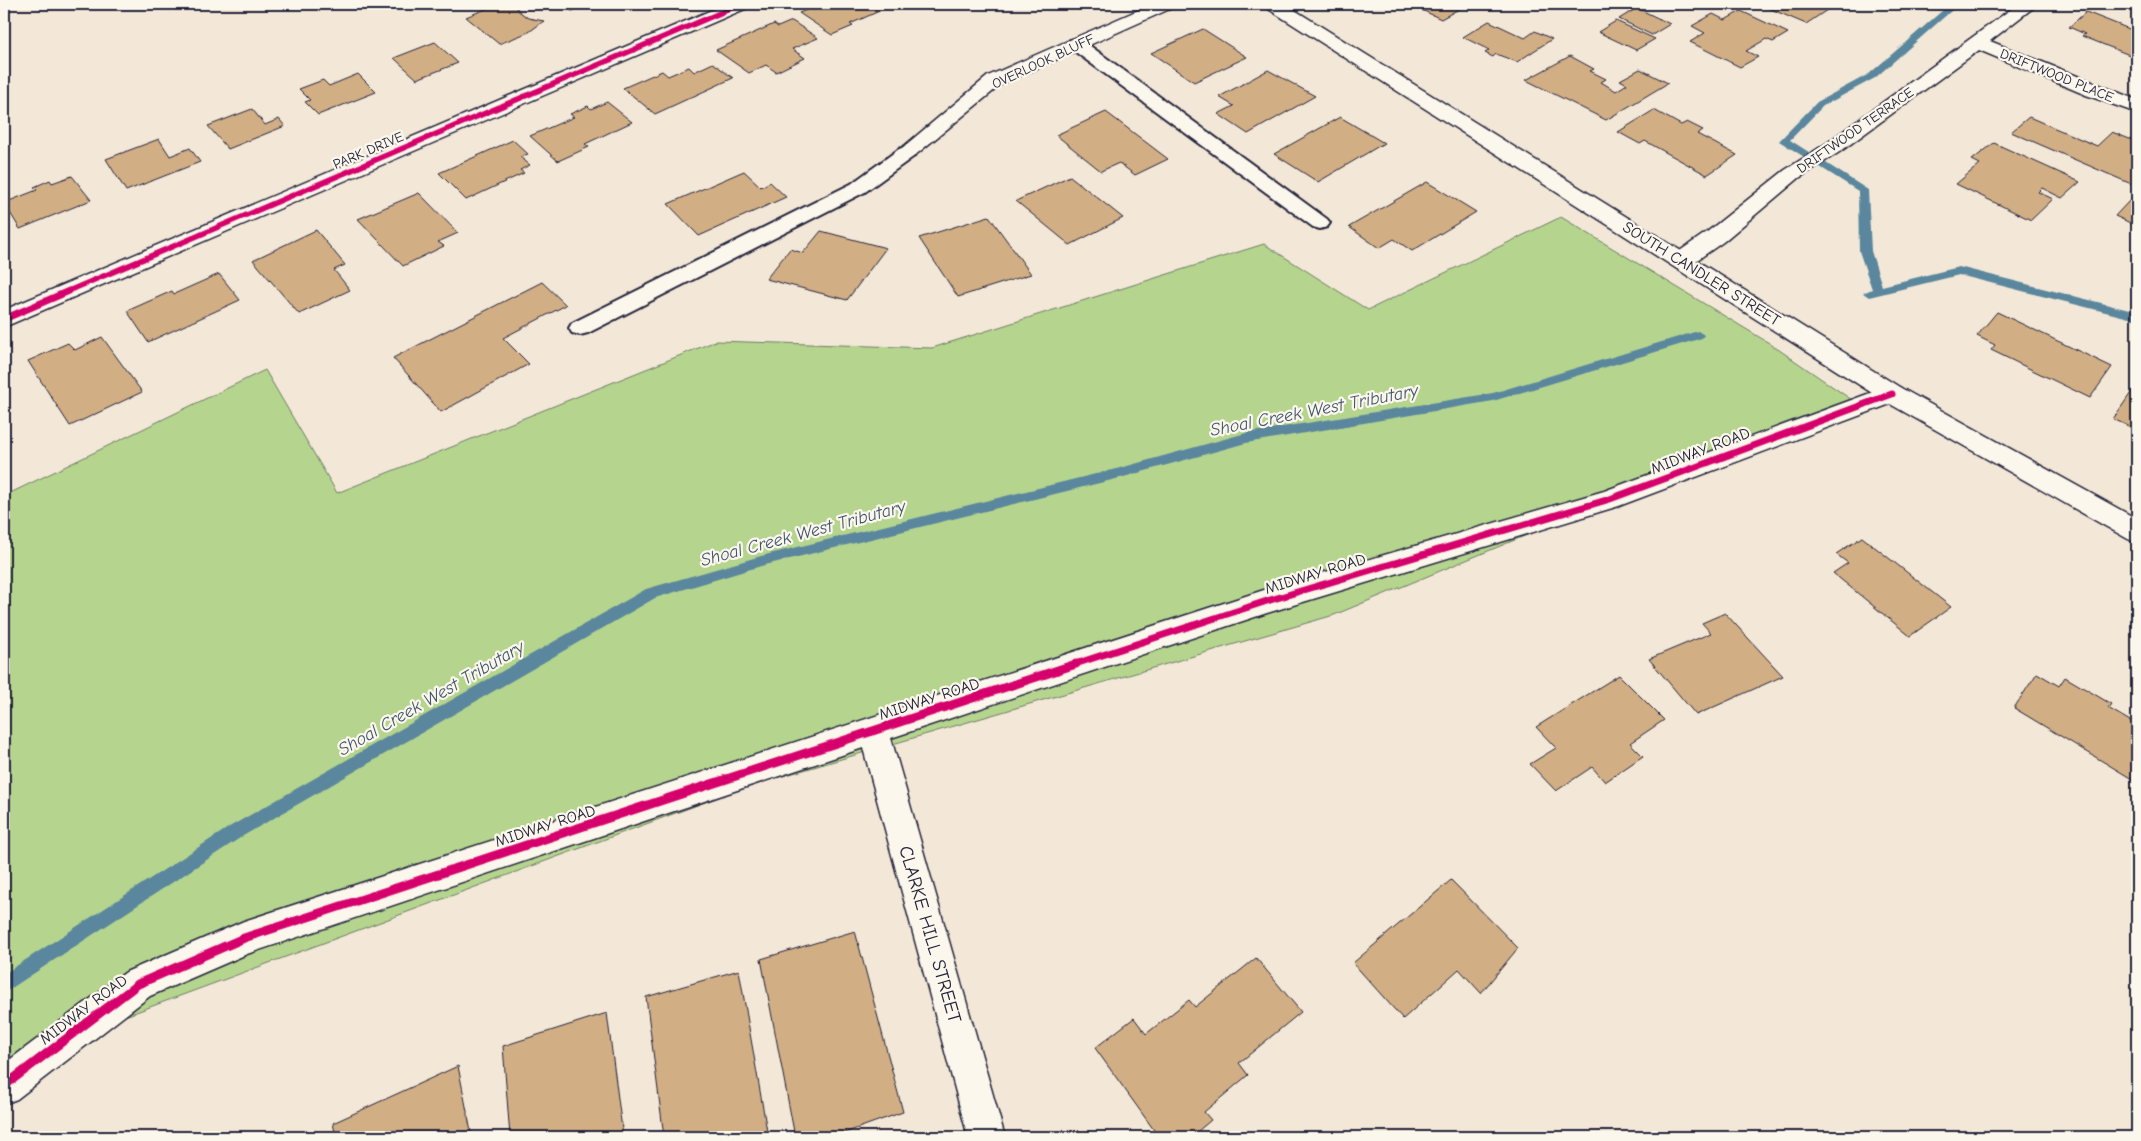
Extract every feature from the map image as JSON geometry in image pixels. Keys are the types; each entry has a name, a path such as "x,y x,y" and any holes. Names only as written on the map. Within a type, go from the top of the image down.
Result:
{"street":[{"name":"PARK DRIVE","path":"4,319 741,4"},
{"name":"OVERLOOK BLUFF","path":"906,153 996,80 1166,4"},
{"name":"SOUTH CANDLER STREET","path":"1273,4 1762,310 1892,394 2137,532"},
{"name":"DRIFTWOOD TERRACE","path":"1682,260 1715,237 1792,174 1834,147 2029,4"},
{"name":"DRIFTWOOD PLACE","path":"1977,42 2093,91 2137,107"},
{"name":"MIDWAY ROAD","path":"4,1086 138,984 244,938 1266,601 1610,499 1892,394"},
{"name":"CLARKE HILL STREET","path":"874,731 987,1137"}],"lane":[{"path":"1076,44 1320,223"},
{"path":"580,328 858,188 906,153"}],"green space":[{"path":"1561,217 1769,343 1852,400 1334,615 749,786 120,1018 4,1097 4,496 265,370 337,493 716,341 932,348 1264,244 1368,310"}],"building":[{"path":"498,4 523,4 516,9 528,18 544,21 529,32 499,44 466,17"},
{"path":"563,4 591,4 572,11"},
{"path":"821,4 893,5 850,24 853,26 832,35 799,13"},
{"path":"1409,4 1468,4 1441,19"},
{"path":"1759,4 1821,4 1830,8 1806,24"},
{"path":"1637,8 1670,24 1652,35 1619,19"},
{"path":"1741,11 1788,33 1773,42 1766,39 1746,51 1758,57 1740,67 1690,42 1705,33 1692,26 1713,14 1725,20"},
{"path":"2086,12 2137,32 2137,58 2082,36 2085,34 2069,27"},
{"path":"792,21 818,38 792,49 805,58 776,72 766,65 749,73 716,50 774,24 778,27"},
{"path":"1489,21 1525,38 1535,31 1552,39 1517,62 1496,54 1493,57 1485,53 1489,50 1463,37"},
{"path":"1616,21 1655,39 1636,50 1598,32"},
{"path":"1203,29 1247,57 1194,82 1151,53"},
{"path":"435,42 458,63 417,79 394,58"},
{"path":"1570,56 1594,69 1590,71 1606,79 1601,82 1616,91 1627,84 1620,80 1640,69 1668,83 1606,120 1526,80"},
{"path":"713,63 733,78 655,114 623,88 662,71 668,76 689,67 694,72"},
{"path":"1268,70 1315,96 1248,134 1218,114 1234,106 1219,97"},
{"path":"358,74 376,92 318,115 305,102 310,100 299,89 323,80 329,86"},
{"path":"607,102 632,122 585,144 589,147 558,161 530,136 574,117 570,114 588,106 591,109"},
{"path":"252,109 265,125 279,119 285,126 228,149 208,126"},
{"path":"1654,110 1681,125 1687,122 1703,130 1697,134 1737,155 1707,175 1645,141 1640,144 1618,132"},
{"path":"1106,112 1168,159 1135,175 1119,163 1101,171 1056,135"},
{"path":"1340,117 1384,143 1318,182 1274,154"},
{"path":"2029,117 2097,146 2112,132 2137,142 2137,185 2011,132"},
{"path":"159,139 170,156 190,148 200,162 126,191 106,159"},
{"path":"513,140 528,154 520,157 530,165 520,170 524,173 466,200 439,173"},
{"path":"1994,143 2080,182 2062,198 2042,188 2038,192 2053,199 2031,220 1956,184 1980,164 1972,160"},
{"path":"744,171 761,187 770,182 786,197 699,236 668,204"},
{"path":"72,176 91,200 20,229 4,203 37,190 34,187 50,180 52,183"},
{"path":"1070,176 1123,218 1070,245 1016,201"},
{"path":"1427,182 1476,212 1412,251 1394,239 1379,248 1349,227"},
{"path":"419,193 458,233 438,242 444,246 403,266 358,219"},
{"path":"2130,200 2137,204 2137,226 2115,216"},
{"path":"989,216 1031,274 958,297 919,238"},
{"path":"316,230 345,265 334,270 350,290 299,314 253,260"},
{"path":"821,231 886,248 847,300 766,279 790,249 803,253"},
{"path":"219,274 240,300 148,342 127,311 172,291 174,294"},
{"path":"542,282 566,305 503,338 529,364 441,412 393,358"},
{"path":"1997,312 2112,367 2090,398 1991,350 1995,345 1977,336"},
{"path":"102,337 142,392 70,426 28,361 68,343 75,350"},
{"path":"2135,387 2137,388 2137,430 2113,419"},
{"path":"1862,537 1951,607 1910,636 1833,573 1848,563 1836,554"},
{"path":"1725,613 1783,676 1696,715 1649,659 1711,633 1702,623"},
{"path":"2037,673 2059,686 2065,677 2111,704 2108,708 2137,725 2137,782 2014,708"},
{"path":"1619,675 1664,720 1630,743 1643,756 1605,782 1592,767 1556,791 1530,764 1556,748 1536,727"},
{"path":"1451,880 1518,948 1481,993 1459,969 1403,1019 1353,963"},
{"path":"855,931 903,1112 833,1137 795,1137 761,959"},
{"path":"1256,958 1301,1012 1239,1063 1248,1075 1204,1112 1211,1120 1191,1137 1159,1137 1095,1048 1134,1018 1146,1034 1189,1000 1195,1007"},
{"path":"739,970 768,1137 664,1137 646,997"},
{"path":"607,1013 623,1137 510,1137 503,1046"},
{"path":"458,1066 472,1137 336,1137 333,1123"}],"waterway":[{"path":"1878,291 1865,251 1863,190 1784,141 1820,104 1872,76 1955,4"},
{"name":"Shoal Creek West Tributary","path":"1878,291 1959,271 2137,316"},
{"name":"Shoal Creek West Tributary","path":"1869,293 1878,291"},
{"name":"Shoal Creek West Tributary","path":"4,984 237,831 651,593 761,561 1120,473 1246,438 1493,397 1698,335"}],"cycle path":[{"path":"4,319 741,4"},
{"path":"4,1086 138,984 244,938 1267,601 1610,499 1892,394"}]}
